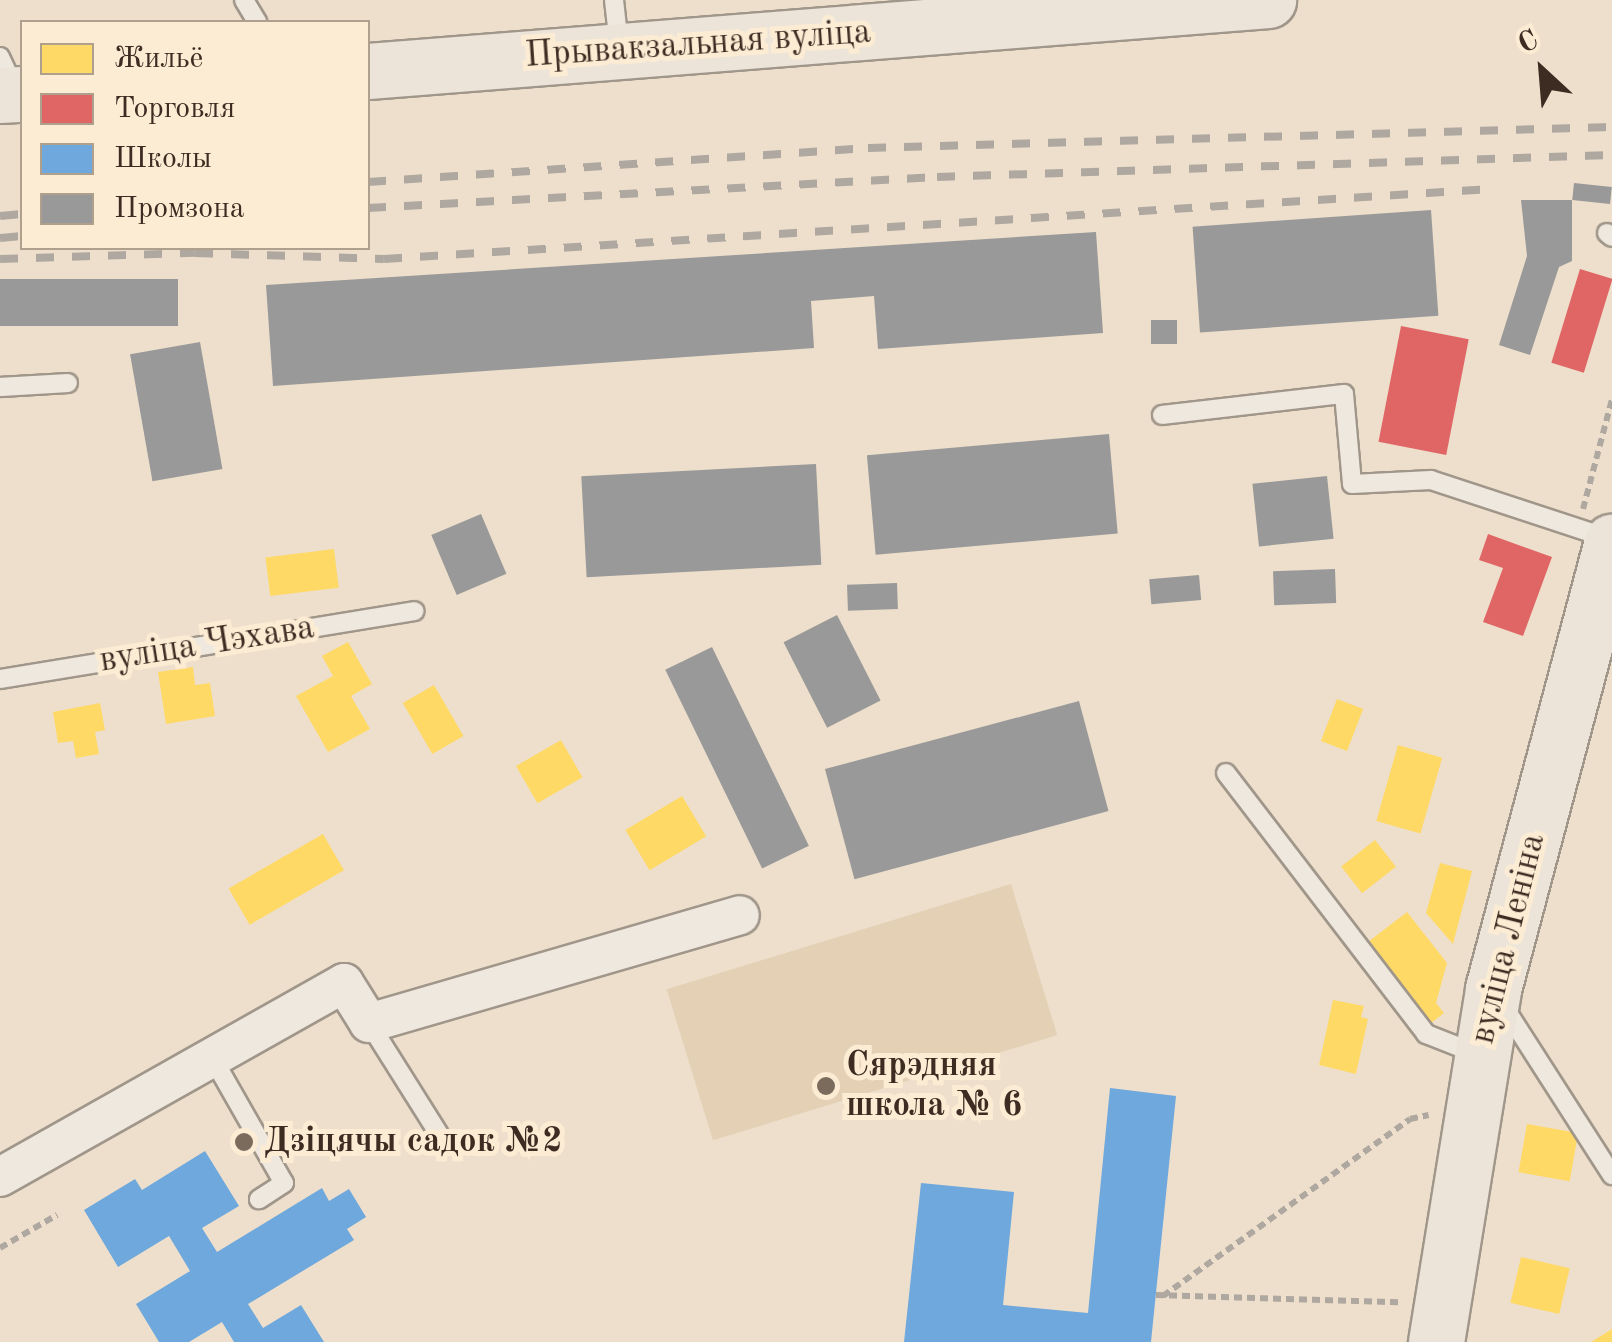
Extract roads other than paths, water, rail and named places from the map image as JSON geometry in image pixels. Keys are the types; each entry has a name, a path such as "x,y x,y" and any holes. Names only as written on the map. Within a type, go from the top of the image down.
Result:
{"main road":[{"name":"Прывакзальная вуліца","path":"370,70 617,25 1268,0"},
{"name":"вуліца Леніна","path":"1436,1342 1493,989 1601,537"}],"street":[{"path":"0,1178 344,983 369,1023 740,914"}],"lane":[{"path":"0,387 68,383"},
{"path":"1162,415 1344,394 1352,484 1431,480 1601,537"},
{"name":"вуліца Чэхава","path":"0,679 414,611"},
{"path":"1226,774 1426,1034 1481,1055"},
{"path":"1493,989 1612,1175"},
{"path":"369,1023 439,1134"},
{"path":"212,1058 284,1183 259,1200"}],"railway":[{"path":"370,182 868,148 1612,127"},
{"path":"370,208 937,177 1612,155"},
{"path":"0,259 195,253 384,259 1491,189"},
{"path":"0,216 20,214"},
{"path":"0,238 20,236"}],"place":[{"name":"Сярэдняя школа № 6","path":"826,1086"},
{"name":"Дзіцячы садок №2","path":"244,1142"}]}
